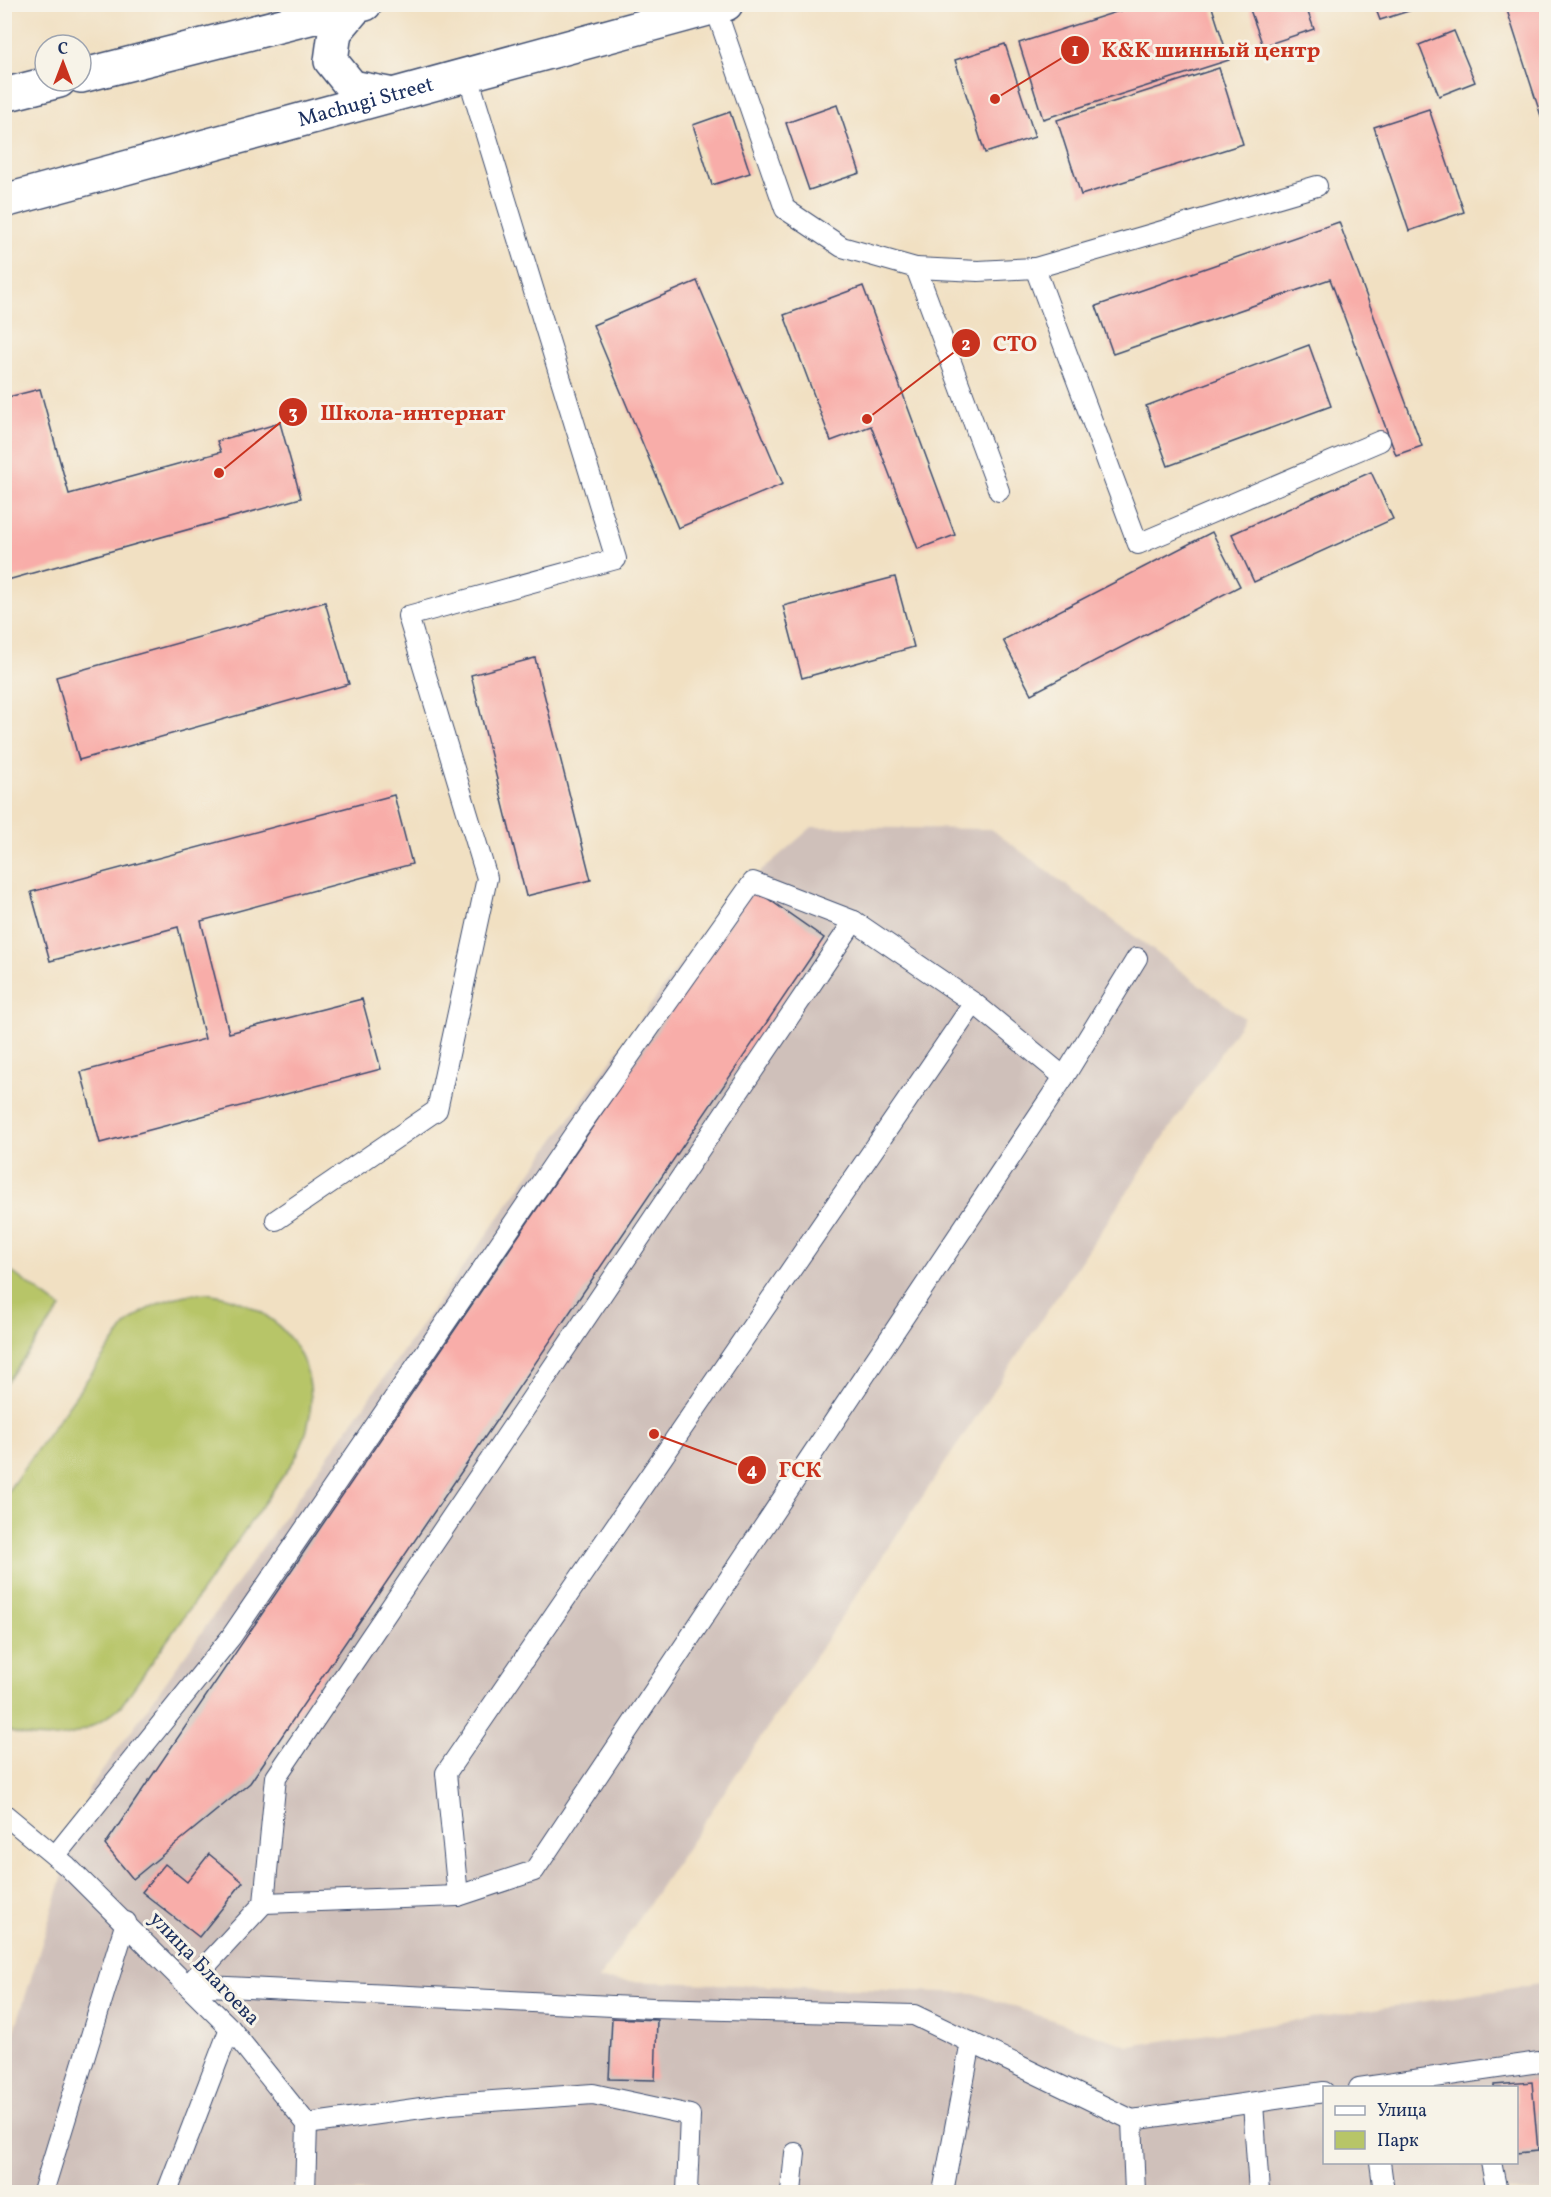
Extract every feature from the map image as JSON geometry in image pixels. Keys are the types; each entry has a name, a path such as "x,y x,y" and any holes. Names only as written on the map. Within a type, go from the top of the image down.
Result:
{"main road":[{"path":"93,73 361,6"},
{"path":"361,6 335,32 331,61 352,87 390,95"},
{"name":"Machugi Street","path":"4,201 720,6"},
{"path":"4,95 33,88"}],"lane":[{"path":"720,6 785,209 842,247 916,268 978,271 1035,268 1317,186"},
{"path":"276,1220 437,1110 487,878 408,616 616,559 468,76"},
{"path":"916,268 999,490"},
{"path":"1035,268 1138,544 1380,441"},
{"path":"55,1856 231,1637 575,1133 753,882 854,921 974,1003 1064,1077"},
{"path":"189,1985 264,1902 276,1778 854,921"},
{"path":"264,1902 458,1896 534,1871 1064,1077 1137,958"},
{"path":"458,1896 446,1773 974,1003"},
{"name":"улица Благоева","path":"4,1814 55,1856 189,1985 230,2028 307,2124"},
{"path":"43,2193 126,1922"},
{"path":"189,1985 653,2008 914,2015 1132,2120 1323,2092"},
{"path":"167,2193 230,2028"},
{"path":"943,2193 971,2042"},
{"path":"1382,2086 1476,2080 1546,2061"},
{"path":"305,2193 307,2124 450,2104 593,2094 690,2115 687,2193"},
{"path":"1253,2103 1259,2193"},
{"path":"1132,2120 1135,2193"},
{"path":"791,2193 795,2153"},
{"path":"1380,2164 1384,2193"},
{"path":"1491,2164 1497,2193"}],"shaded area":[{"path":"812,827 991,829 1244,1018 598,1980 973,1993 1129,2046 1546,1983 1546,2192 5,2192 5,2062 90,1788 724,903"}],"green space":[{"path":"5,1267 61,1308 5,1384"},
{"path":"207,1293 237,1300 263,1313 283,1330 299,1352 308,1376 311,1402 307,1430 295,1459 121,1706 94,1725 66,1736 37,1737 5,1730 5,1495 125,1326 153,1306 184,1295"}],"building":[{"path":"1141,4 1211,4 1229,60 1043,119 1019,43"},
{"path":"1248,4 1305,4 1314,29 1263,46"},
{"path":"1374,4 1411,4 1412,10 1380,20"},
{"path":"1505,4 1546,4 1546,114 1541,116"},
{"path":"1454,31 1475,82 1439,96 1419,45"},
{"path":"1005,44 1035,137 985,153 955,60"},
{"path":"1219,68 1243,144 1081,195 1057,120"},
{"path":"837,105 860,173 809,190 786,123"},
{"path":"1429,109 1464,212 1409,231 1374,127"},
{"path":"730,112 750,173 712,185 693,125"},
{"path":"1339,222 1422,446 1396,455 1330,279 1113,354 1096,306"},
{"path":"697,281 783,484 678,528 593,325"},
{"path":"863,286 955,535 918,549 871,426 831,441 784,315"},
{"path":"1309,345 1331,406 1168,466 1146,406"},
{"path":"40,389 69,494 221,452 217,441 280,423 301,498 4,581 4,398"},
{"path":"1371,472 1393,519 1254,582 1232,534"},
{"path":"1212,532 1240,586 1031,694 1003,640"},
{"path":"895,577 914,647 802,678 783,606"},
{"path":"325,602 349,684 79,760 56,677"},
{"path":"535,658 591,880 526,896 471,675"},
{"path":"394,795 412,864 201,921 229,1033 362,999 381,1069 100,1143 81,1072 205,1039 178,927 50,961 31,892"},
{"path":"754,889 824,938 250,1783 133,1879 105,1845"},
{"path":"209,1854 243,1882 199,1937 142,1892 165,1864 187,1882"},
{"path":"612,2018 657,2020 655,2080 609,2079"},
{"path":"1532,2082 1538,2151 1518,2153 1518,2086 1494,2085"}],"place":[{"name":"K&K шинный центр","path":"995,99"},
{"name":"СТО","path":"867,419"},
{"name":"Школа-интернат","path":"219,473"},
{"name":"ГСК","path":"654,1434"}]}
